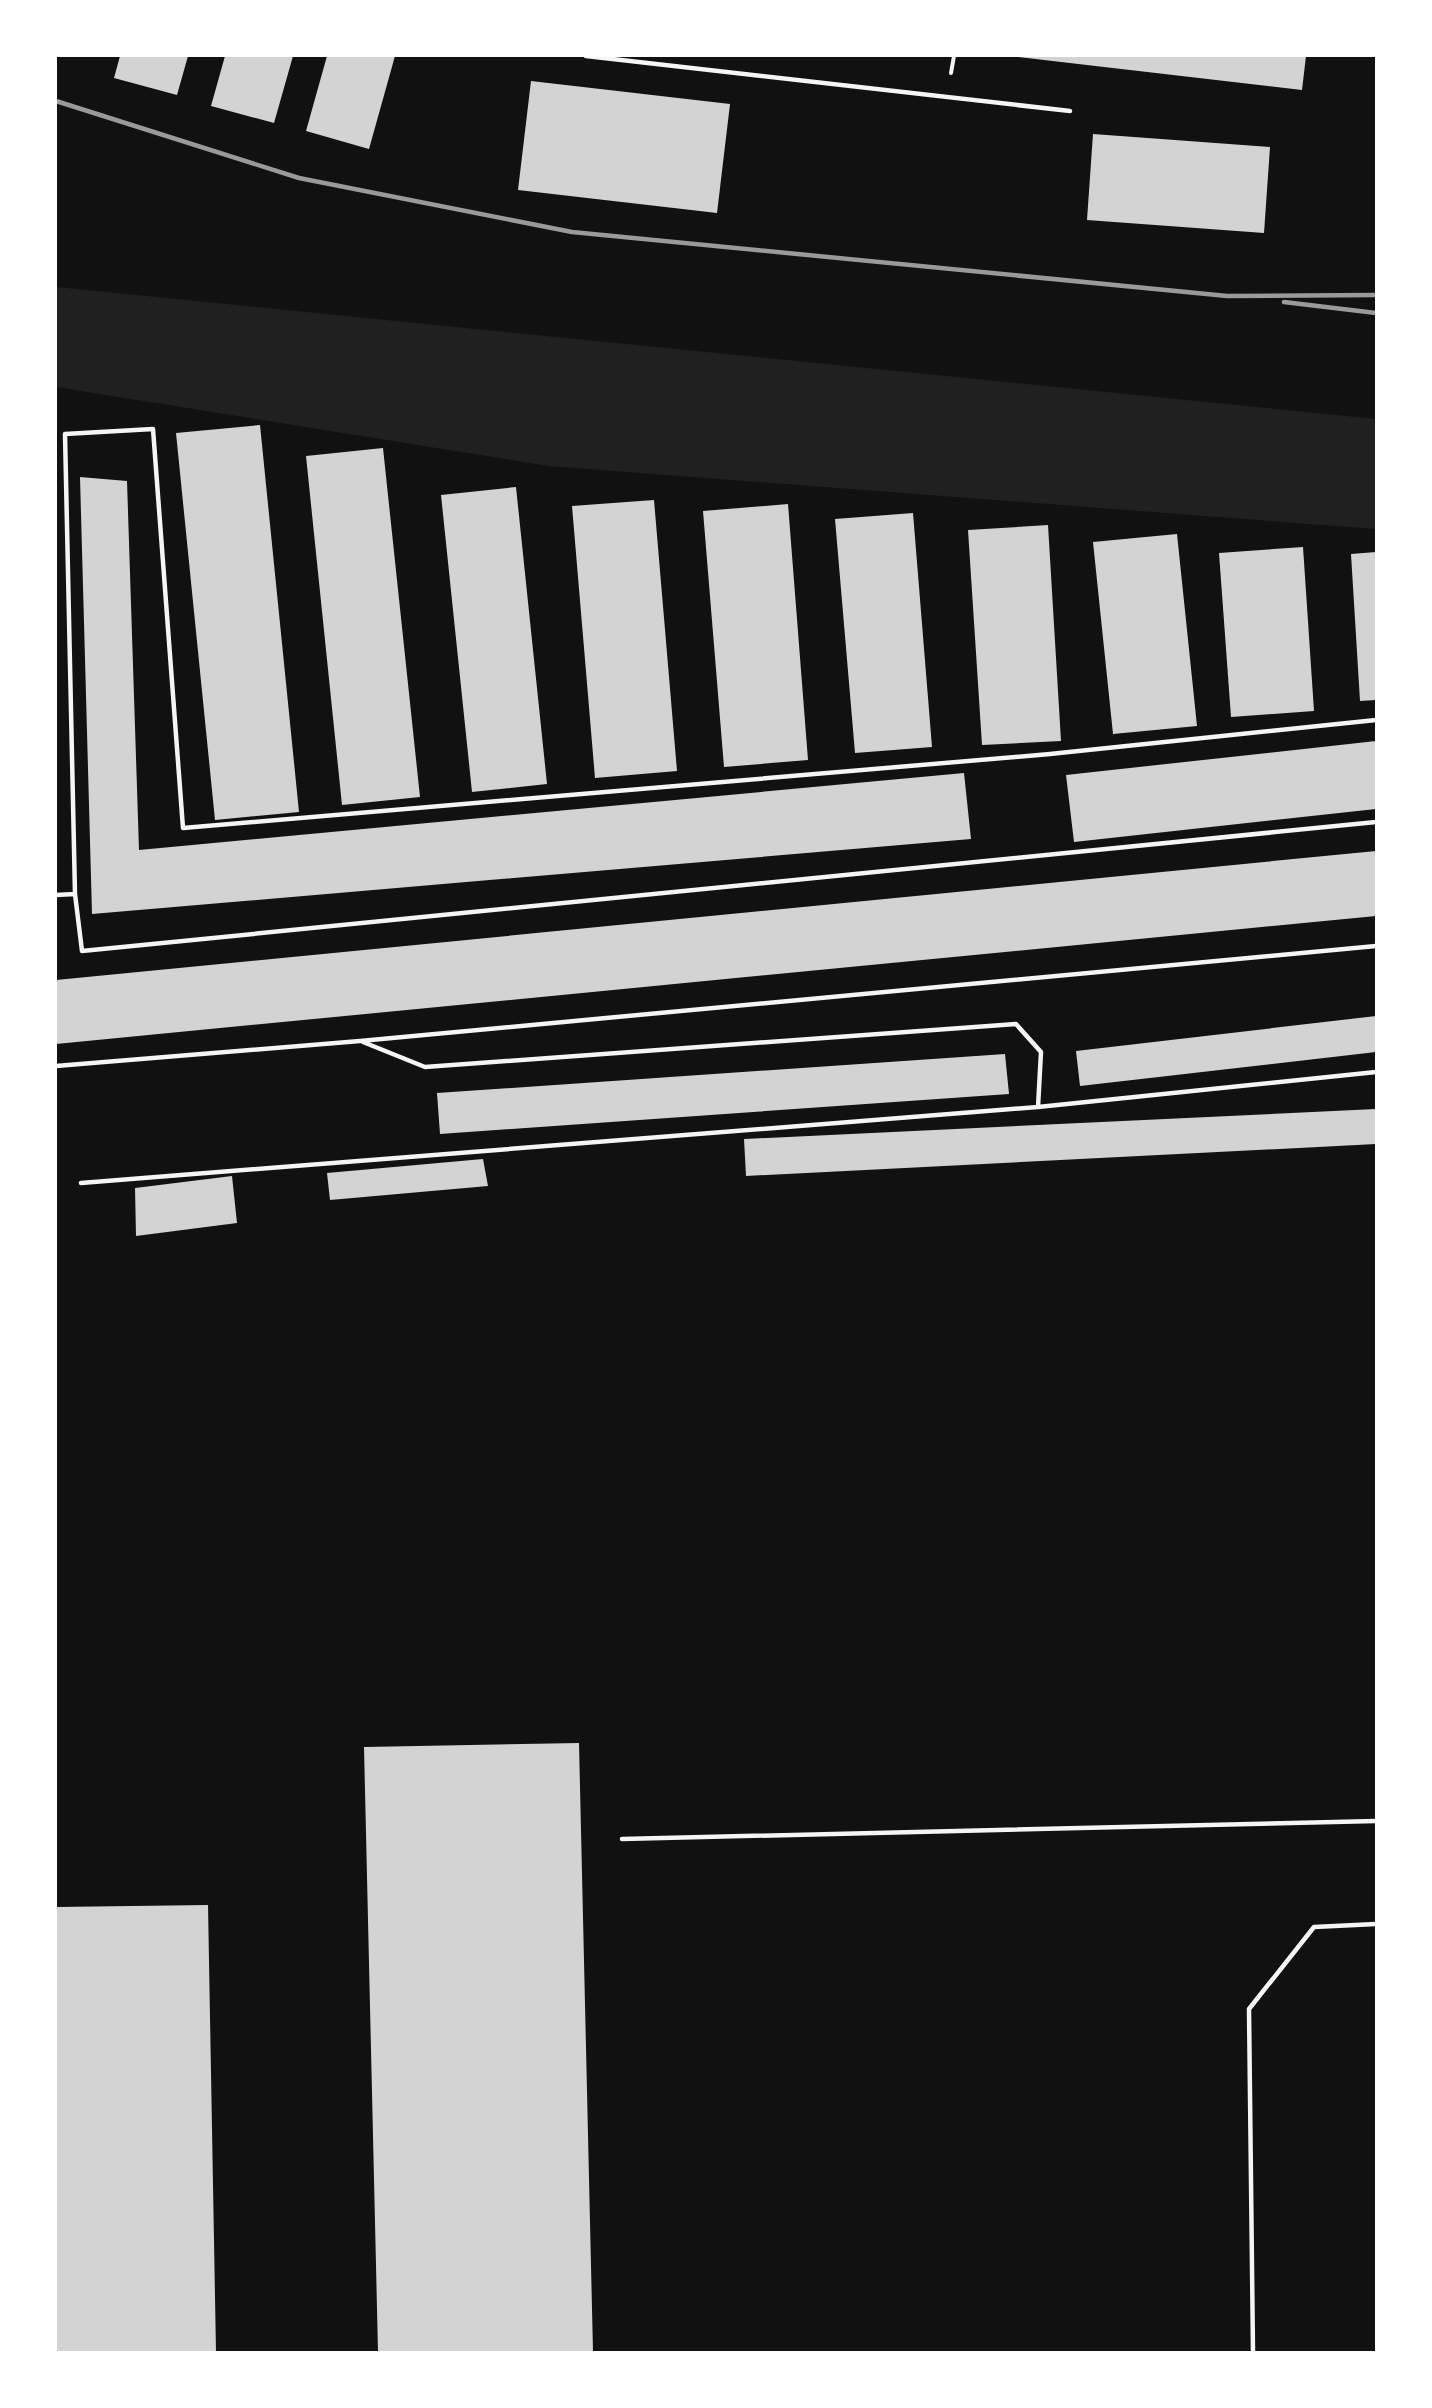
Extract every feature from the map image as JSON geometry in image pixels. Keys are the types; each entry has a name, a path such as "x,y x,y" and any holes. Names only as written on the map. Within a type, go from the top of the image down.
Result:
{"lane":[{"path":"586,56 1070,111"},
{"path":"1377,720 1050,754 183,828 153,429 65,434 75,894 82,951 1377,822"},
{"path":"56,895 75,894"},
{"path":"56,1066 360,1041 1377,946"},
{"path":"360,1041 425,1067 1016,1024 1041,1052 1038,1107"},
{"path":"81,1183 1038,1107 1377,1072"},
{"path":"622,1839 1377,1821"},
{"path":"1253,2352 1249,2009 1314,1927 1377,1924"}],"shaded area":[{"path":"56,287 1376,419 1376,529 549,466 56,387"}],"building":[{"path":"120,56 188,56 177,95 114,78"},
{"path":"225,56 293,56 274,123 211,106"},
{"path":"327,56 395,56 369,149 306,131"},
{"path":"1009,56 1306,56 1302,90"},
{"path":"531,81 730,104 717,213 518,190"},
{"path":"1093,134 1270,147 1264,233 1087,220"},
{"path":"260,425 299,812 215,820 176,433"},
{"path":"383,448 420,797 342,805 306,456"},
{"path":"80,477 127,481 139,850 964,773 971,839 92,914"},
{"path":"516,487 547,784 472,792 441,495"},
{"path":"654,500 677,771 595,778 572,506"},
{"path":"788,504 808,760 724,767 703,511"},
{"path":"913,513 932,747 855,753 835,519"},
{"path":"1048,525 1061,741 982,745 968,530"},
{"path":"1177,534 1197,726 1113,734 1093,542"},
{"path":"1303,547 1314,711 1231,717 1219,553"},
{"path":"1376,552 1376,700 1360,701 1351,554"},
{"path":"1376,741 1376,809 1074,842 1066,775"},
{"path":"1376,851 1376,916 56,1044 56,980"},
{"path":"1376,1016 1376,1052 1080,1086 1076,1051"},
{"path":"1005,1054 1009,1094 440,1134 437,1093"},
{"path":"1376,1109 1376,1144 746,1176 744,1139"},
{"path":"483,1159 488,1186 330,1200 327,1173"},
{"path":"232,1176 237,1223 136,1236 135,1188"},
{"path":"579,1743 593,2352 378,2352 364,1747"},
{"path":"208,1905 216,2352 56,2352 56,1907"}],"railway":[{"path":"56,101 299,178 572,232 1227,296 1376,295"},
{"path":"1284,302 1376,313"}]}
